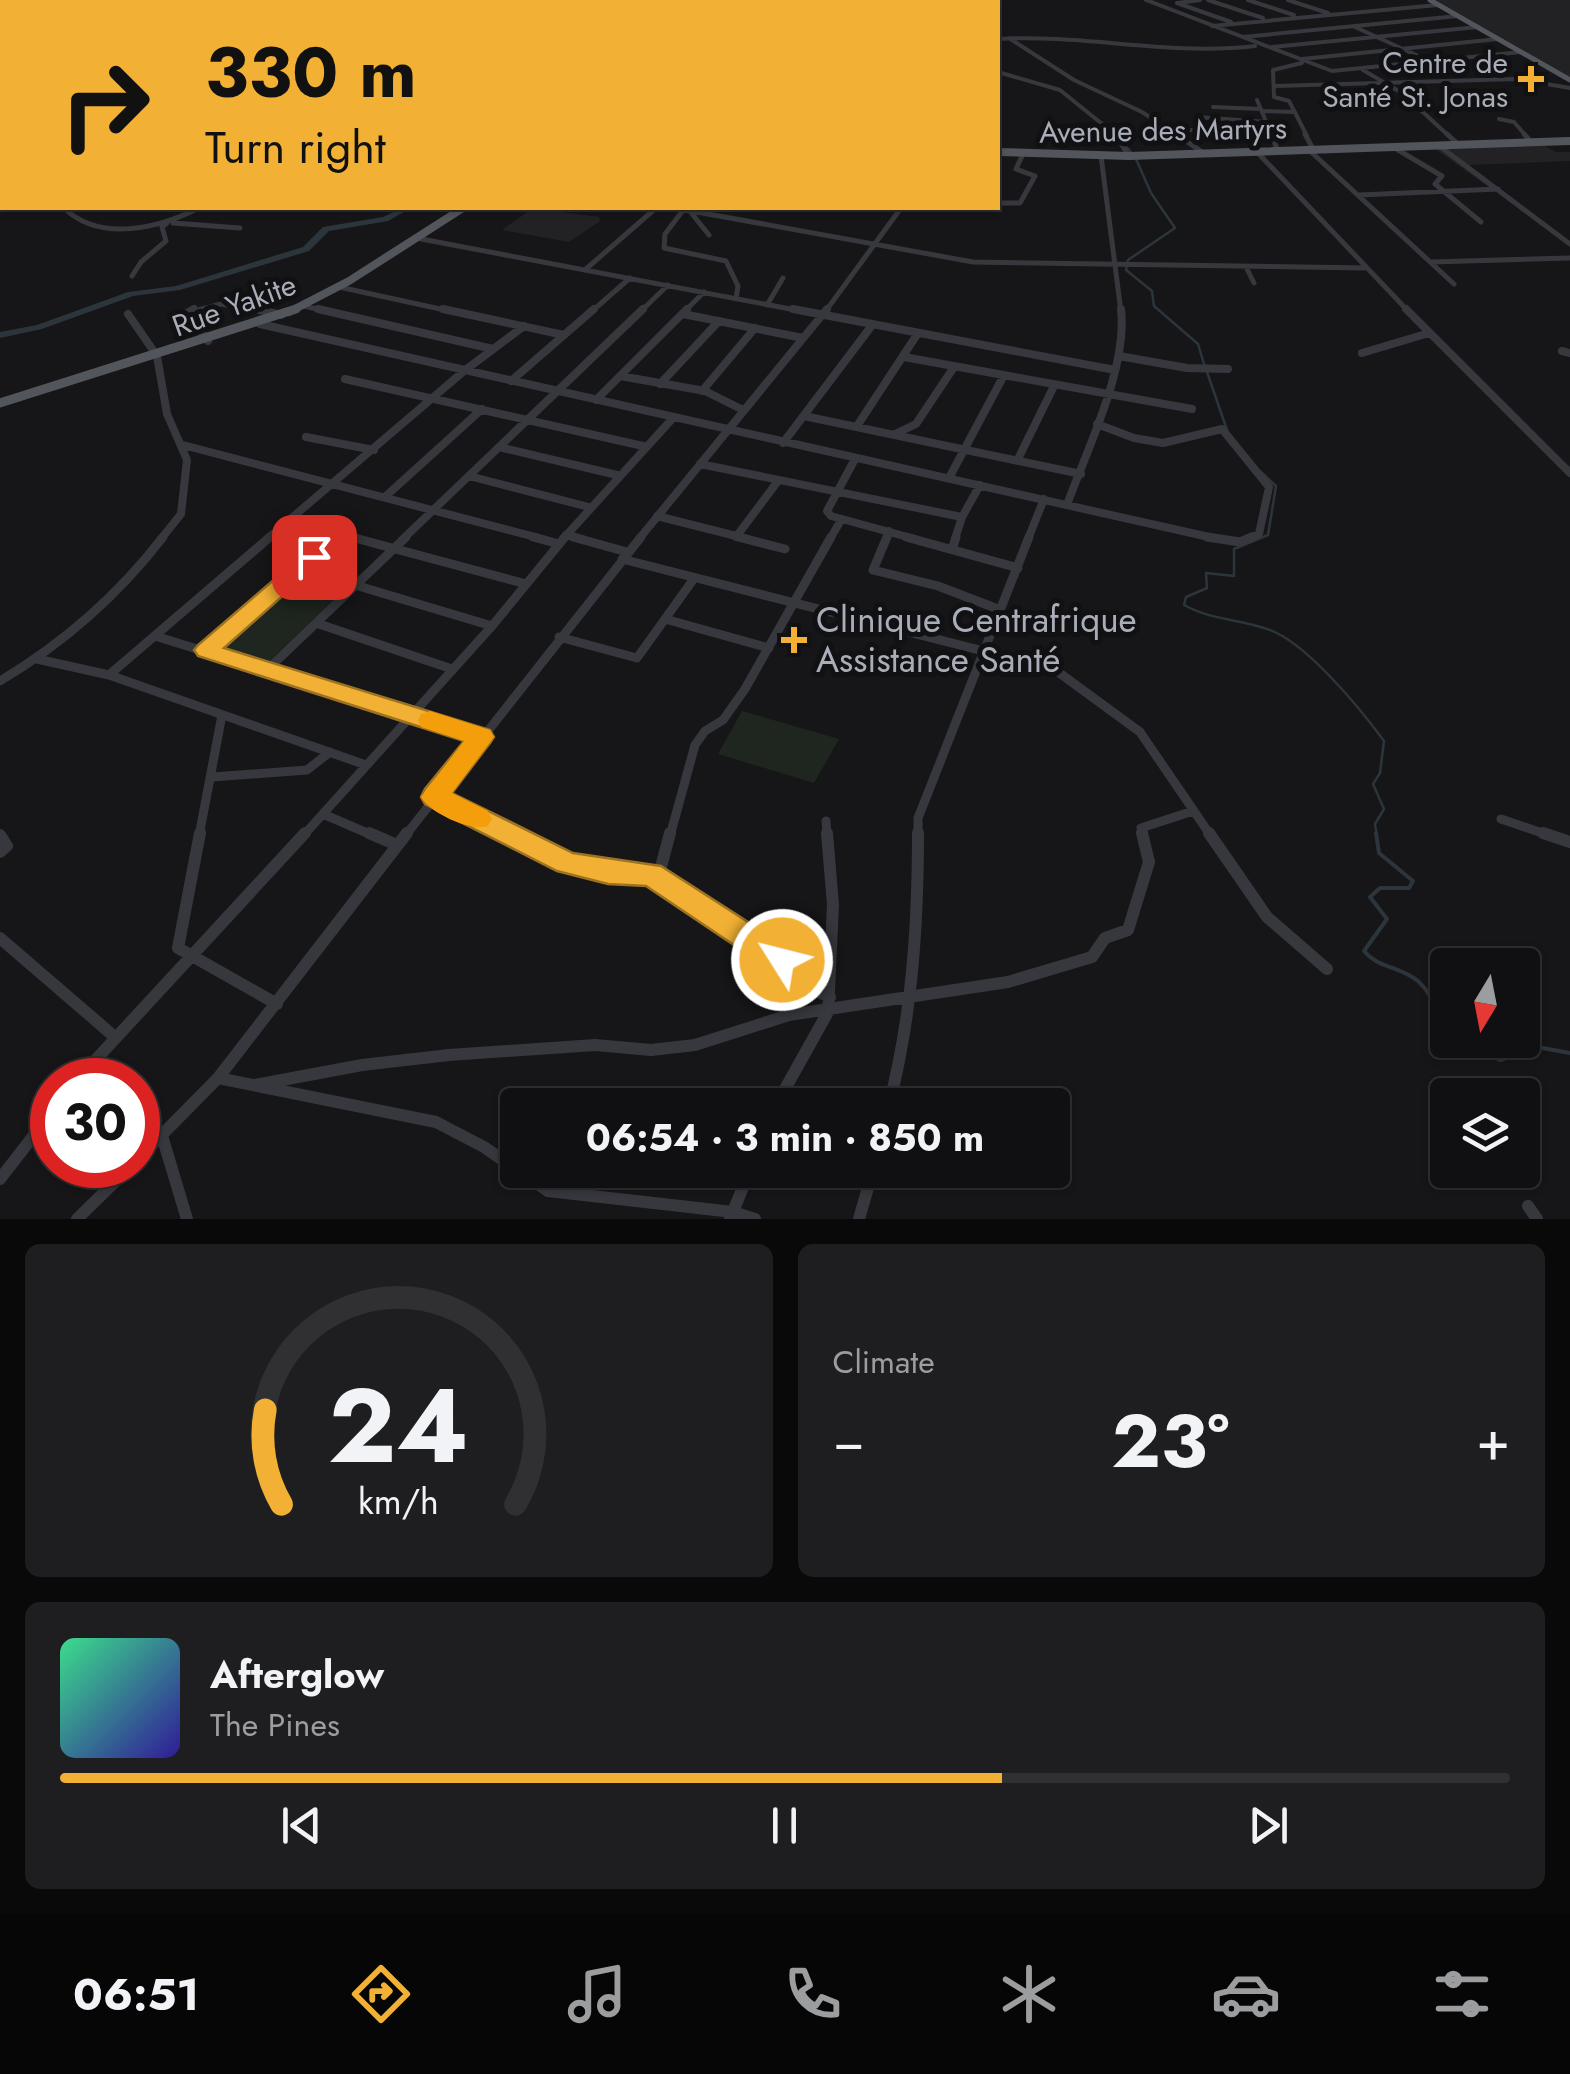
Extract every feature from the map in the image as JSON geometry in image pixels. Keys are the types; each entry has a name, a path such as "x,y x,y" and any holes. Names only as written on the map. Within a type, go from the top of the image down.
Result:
{"main road":[{"path":"142,0 151,0"},
{"path":"1430,0 1570,80"},
{"name":"Avenue des Martyrs","path":"1000,152 1130,156 1570,142"},
{"name":"Rue Yakite","path":"0,403 260,324 304,306 460,210"}],"street":[{"path":"1146,0 1332,71 1522,52"},
{"path":"1160,5 1200,0"},
{"path":"1208,0 1270,20"},
{"path":"1248,0 1301,18"},
{"path":"1288,0 1332,14 1429,61"},
{"path":"1177,3 1235,23"},
{"path":"1211,26 1438,4"},
{"path":"1240,38 1458,16"},
{"path":"1266,48 1478,27"},
{"path":"1000,36 1040,35 1164,48 1228,50 1258,45"},
{"path":"1009,38 1073,79 1139,110 1204,153"},
{"path":"1298,59 1498,39"},
{"path":"1307,63 1273,70 1275,98 1289,101 1311,150 1454,284"},
{"path":"1360,69 1390,83 1459,145"},
{"path":"1000,73 1060,90 1090,120 1113,130 1130,156"},
{"path":"1275,86 1527,79 1570,88"},
{"path":"1257,100 1278,150"},
{"path":"1213,107 1294,112"},
{"path":"1196,117 1267,122"},
{"path":"1499,119 1514,122 1532,143"},
{"path":"1166,129 1272,134"},
{"path":"1438,145 1570,244"},
{"path":"1393,147 1442,176 1434,184 1481,222"},
{"path":"1256,152 1429,334 1570,473"},
{"path":"1000,203 1020,204 1036,176 1016,168 1024,154"},
{"path":"1067,505 1116,370 1123,324 1122,267 1101,156"},
{"path":"1359,195 1498,189"},
{"path":"66,210 71,216 107,230 169,223 240,228"},
{"path":"132,276 140,262 166,241 162,227 195,210"},
{"path":"586,269 654,210"},
{"path":"687,210 977,263 1367,268"},
{"path":"687,210 709,235"},
{"path":"687,210 666,234 664,248 726,261 738,286 736,299"},
{"path":"188,1219 162,1136 218,1078 277,1004 396,845 624,556 822,316 900,210"},
{"path":"416,238 1116,370"},
{"path":"1431,262 1570,258"},
{"path":"1246,267 1254,283"},
{"path":"511,381 630,278"},
{"path":"768,305 783,278"},
{"path":"268,669 668,285"},
{"path":"338,288 564,335"},
{"path":"596,400 704,292"},
{"path":"208,340 187,313 204,305 224,304 282,315"},
{"path":"304,306 493,349"},
{"path":"0,681 36,658 108,597 181,514 188,478 183,445 167,414 157,356 128,314"},
{"path":"683,314 803,338"},
{"path":"660,384 719,321"},
{"path":"260,324 1234,542 1260,534 1269,487 1222,429 1174,436 1173,443 1165,443 1128,437 1097,424"},
{"path":"783,443 872,324"},
{"path":"110,675 464,371 524,326"},
{"path":"702,391 755,328"},
{"path":"857,426 918,333"},
{"path":"1362,353 1429,334"},
{"path":"1119,356 1207,371 1228,370"},
{"path":"904,357 1192,410"},
{"path":"895,434 916,424 954,367"},
{"path":"620,376 702,391 738,402 744,410"},
{"path":"949,478 1003,377"},
{"path":"345,379 643,446"},
{"path":"1018,460 1054,386"},
{"path":"720,396 755,396"},
{"path":"386,496 482,409"},
{"path":"804,416 1081,474"},
{"path":"97,1058 492,626 588,507 674,418"},
{"path":"306,436 374,450"},
{"path":"183,445 624,556 693,580 872,621 981,653 1049,666 1138,730 1267,917 1327,968"},
{"path":"498,447 617,476"},
{"path":"855,459 827,510 841,520 1018,568"},
{"path":"700,464 962,518"},
{"path":"469,476 588,507"},
{"path":"736,537 778,481"},
{"path":"953,548 962,518 980,485"},
{"path":"894,1088 918,916 918,818 1044,499"},
{"path":"657,516 784,549"},
{"path":"288,520 526,584"},
{"path":"434,797 567,863 608,872 651,874 661,867 695,745 705,731 723,720 796,604 841,520"},
{"path":"889,531 873,570 938,586 998,609"},
{"path":"206,650 340,534"},
{"path":"560,637 637,658 693,580"},
{"path":"355,585 492,626"},
{"path":"665,619 769,648"},
{"path":"316,623 452,669"},
{"path":"155,636 481,737"},
{"path":"36,658 110,675 366,764"},
{"path":"222,715 178,948 277,1004"},
{"path":"212,777 307,770 330,752"},
{"path":"255,1085 362,1065 449,1056 596,1045 651,1050 694,1044 829,1003 909,998 1008,982 1095,956 1105,938 1131,926 1150,859 1142,828 1193,812"},
{"path":"323,814 396,845"},
{"path":"1501,819 1570,842"},
{"path":"783,1088 824,1022 829,1003 833,905 826,821"},
{"path":"0,835 6,846 0,852"},
{"path":"651,874 666,888 747,934 829,1003"},
{"path":"0,938 16,946 24,962 90,1010 116,1038"},
{"path":"218,1078 436,1122 484,1146 548,1191 756,1219"},
{"path":"0,1179 30,1140"},
{"path":"77,1219 109,1188"},
{"path":"732,1215 743,1188"},
{"path":"859,1219 867,1188"}],"shaded area":[{"path":"1435,0 1570,0 1570,78"},
{"path":"1543,145 1556,152 1570,152 1570,161 1469,165 1499,188 1490,188 1434,148"},
{"path":"530,210 599,217 600,221 569,242 502,230"},
{"path":"293,581 339,595 268,662 219,646"},
{"path":"742,711 839,739 814,783 718,754"}],"waterway":[{"path":"1107,125 1131,152"},
{"path":"1136,159 1151,193 1175,228 1128,260 1126,270 1152,291 1154,306 1198,344 1204,364"},
{"path":"0,335 39,327 131,294 177,288 306,249 326,229 385,219 403,210"},
{"path":"1207,372 1227,430"},
{"path":"1260,471 1276,486 1268,535 1234,549 1234,576 1206,573 1207,588 1186,597 1184,605 1282,636 1314,661 1361,711 1384,741 1380,773 1373,784 1384,809 1375,824 1377,836"},
{"path":"1376,833 1379,853 1413,881 1409,888 1380,888 1370,897 1387,919 1364,951 1419,982 1430,997"},
{"path":"1540,1048 1570,1053"},
{"path":"1496,1058 1506,1058"}],"slow traffic":[{"path":"430,720 481,737 434,797 479,819"}],"place":[{"name":"Centre de Santé St. Jonas","path":"1531,79"},
{"name":"Clinique Centrafrique Assistance Santé","path":"794,640"}],"route":[{"path":"314,557 206,650 481,737 434,797 567,863 608,872 651,874 666,888 720,917 782,960"}]}
